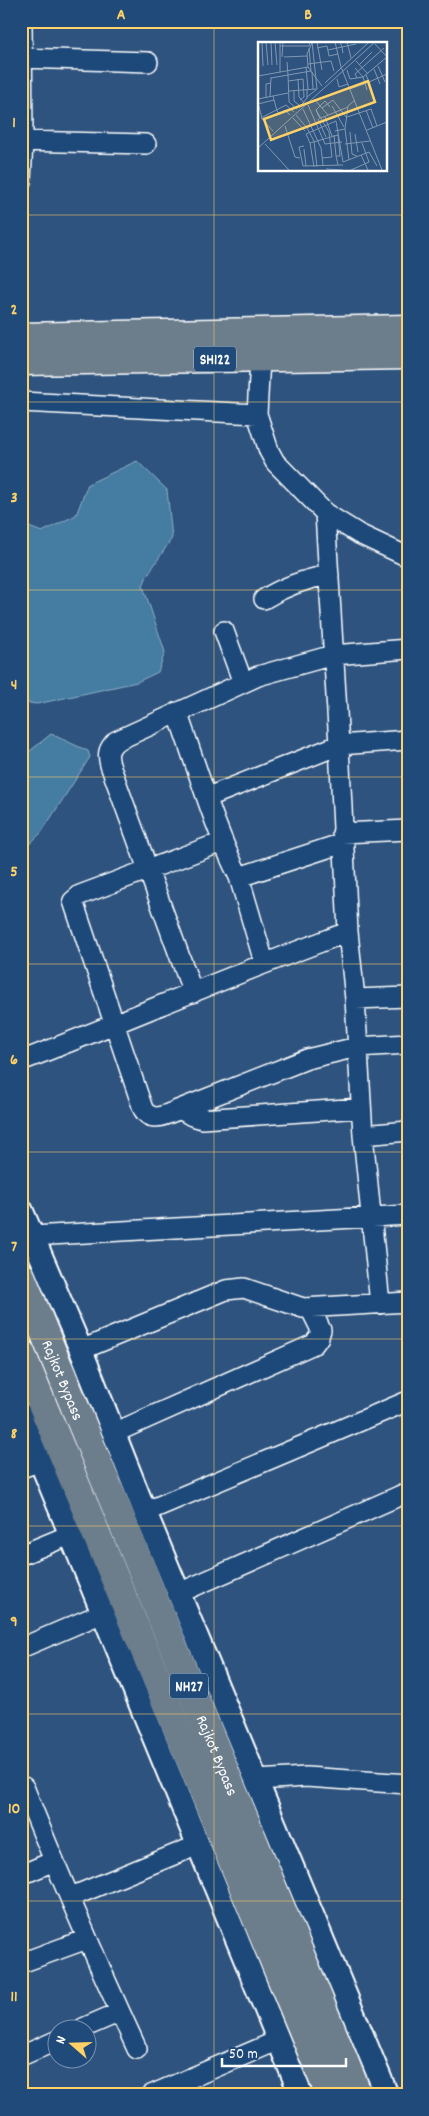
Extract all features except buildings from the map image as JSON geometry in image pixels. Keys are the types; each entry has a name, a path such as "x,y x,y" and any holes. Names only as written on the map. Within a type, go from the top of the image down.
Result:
{"main road":[{"name":"SH122","path":"21,361 158,347 255,331 408,329"},
{"name":"SH122","path":"21,337 158,347 260,359 321,355 408,355"},
{"name":"Rajkot Bypass","path":"21,1276 358,2095"},
{"name":"Rajkot Bypass","path":"21,1353 330,2095"}],"street":[{"path":"21,181 22,21"},
{"path":"22,58 148,62"},
{"path":"22,141 146,144"},
{"path":"255,331 260,359 257,414 269,451 275,462 325,513 359,534 408,557"},
{"path":"21,402 257,414"},
{"path":"325,513 348,932 355,999 356,1047 363,1135 380,1304"},
{"path":"264,599 280,589 302,580 328,575"},
{"path":"224,631 243,683"},
{"path":"193,993 108,756 109,748 116,741 258,676 333,655 408,648"},
{"path":"177,712 222,842 239,877 264,962"},
{"path":"208,797 339,745 408,740"},
{"path":"239,877 343,838 408,830"},
{"path":"222,842 148,868 80,895 73,902 114,1026 147,1115 152,1118 160,1117 307,1059 356,1047 408,1044"},
{"path":"21,1062 114,1026 264,962 348,932"},
{"path":"355,999 408,996"},
{"path":"180,1109 202,1119 361,1108"},
{"path":"363,1135 408,1131"},
{"path":"21,1209 81,1350 145,1512 387,2095"},
{"path":"32,1236 408,1215"},
{"path":"81,1350 226,1290 244,1288 294,1306 310,1308 408,1302"},
{"path":"114,1433 314,1344 321,1330 310,1308"},
{"path":"145,1512 408,1401"},
{"path":"21,1414 31,1464 72,1534 301,2095"},
{"path":"179,1593 408,1492"},
{"path":"21,1555 72,1534"},
{"path":"21,1648 105,1612"},
{"path":"257,1780 306,1777 408,1784"},
{"path":"22,1785 87,1939 137,2049"},
{"path":"71,1898 198,1845"},
{"path":"21,1875 54,1861"},
{"path":"21,1963 87,1939"},
{"path":"98,2022 120,2012"},
{"path":"151,2095 279,2040"},
{"path":"21,2056 48,2044"}],"water":[{"path":"137,461 167,490 172,538 147,576 143,586 165,652 158,672 137,682 37,704 21,702 21,524 42,532 76,515 88,484"},
{"path":"51,734 88,751 90,757 41,833 21,852 21,766 25,755"}]}
